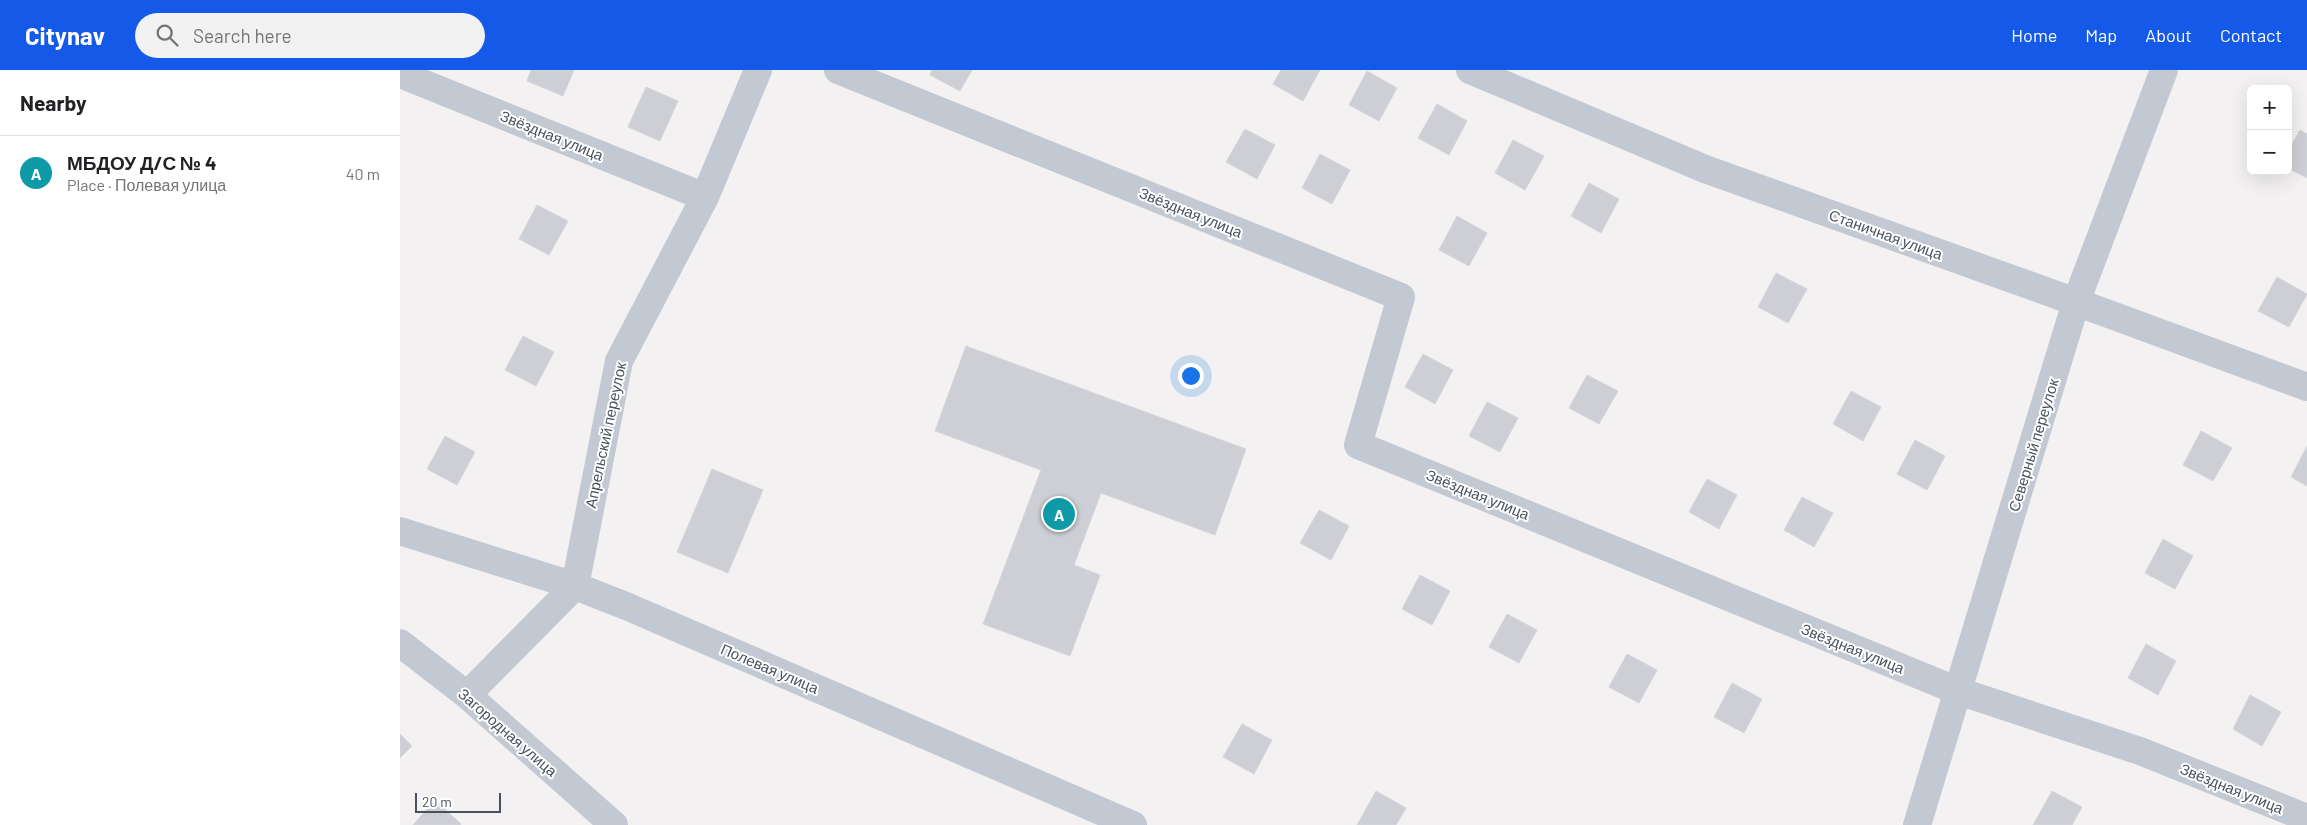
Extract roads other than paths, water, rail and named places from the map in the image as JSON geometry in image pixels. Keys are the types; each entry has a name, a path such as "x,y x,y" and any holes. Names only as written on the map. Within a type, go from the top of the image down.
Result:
{"street":[{"name":"Апрельский переулок","path":"575,586 619,361 705,197 758,70"},
{"name":"Звёздная улица","path":"838,70 1401,297 1358,445 1958,691 2140,751 2307,818"},
{"name":"Станичная улица","path":"1470,70 1706,169 2307,387"},
{"name":"Северный переулок","path":"1917,825 2076,302 2164,70"},
{"name":"Звёздная улица","path":"400,74 705,197"},
{"name":"Полевая улица","path":"400,531 575,586 1133,825"},
{"path":"467,695 575,586"},
{"name":"Загородная улица","path":"400,643 467,695 614,825"}],"place":[{"name":"МБДОУ Д/С № 4","path":"1059,514"}]}
